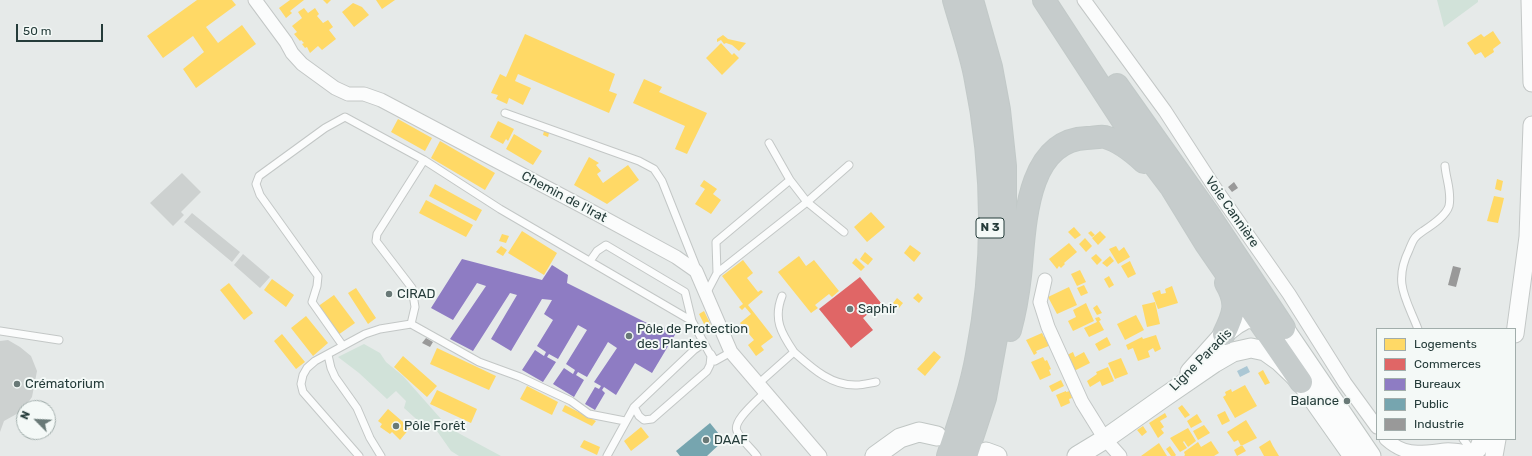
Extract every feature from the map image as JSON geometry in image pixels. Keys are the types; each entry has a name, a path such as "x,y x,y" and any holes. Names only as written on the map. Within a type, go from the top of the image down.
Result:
{"highway":[{"name":"N 3","path":"948,456 967,398 977,355 989,269 990,214 989,172 982,113 975,74 954,0"},
{"name":"N 3","path":"972,0 992,67 999,110 1005,166 1005,264 1000,316 985,398 979,455"},
{"path":"1044,0 1136,141 1171,188 1206,244 1301,382"},
{"path":"1058,0 1207,212 1284,328"},
{"name":"N 3","path":"979,455 996,380 1016,308 1024,230 1030,198 1036,176 1046,159 1059,147 1070,141 1082,138 1105,137 1122,144 1134,152 1171,188"},
{"path":"1206,244 1216,268 1230,291 1234,304 1229,343"}],"main road":[{"path":"1258,318 1284,328 1371,456"},
{"name":"Ligne Paradis","path":"1077,456 1105,439 1163,398 1192,369 1229,343 1237,324 1246,319 1258,318"},
{"path":"1229,343 1265,350 1279,361 1301,382 1353,456"},
{"path":"875,456 900,438 912,434 919,432 937,436 919,440 895,456"}],"street":[{"name":"Chemin de l'Irat","path":"256,0 286,42 292,53 302,64 335,88 348,94 364,94 381,100 602,216 676,257 696,270 732,352 820,456"},
{"name":"Voie Cannière","path":"1084,0 1165,111 1215,188 1289,294 1345,383 1376,426"},
{"path":"1530,0 1532,83"},
{"path":"1516,328 1528,237 1532,125"},
{"path":"1045,280 1040,302 1048,327 1082,402 1105,439 1120,456"},
{"path":"1387,440 1394,450 1408,456 1447,450 1473,455 1478,449 1482,440"},
{"path":"1494,456 1497,440"}],"lane":[{"path":"505,114 639,161 654,169 662,181 706,294"},
{"path":"343,346 312,302 317,286 318,276 260,194 256,184 259,176 324,128 345,117 424,160 500,209 590,260 692,321"},
{"path":"769,144 790,180 808,202 844,232"},
{"path":"411,324 415,307 412,288 376,241 377,234 424,160"},
{"path":"706,294 717,273 808,202 849,165"},
{"path":"1418,328 1401,286 1401,275 1405,258 1415,236 1436,223 1449,207 1450,187 1445,166"},
{"path":"717,273 716,242 790,180"},
{"path":"590,260 597,251 606,245 685,292 692,321 711,356 710,365 707,371 652,419 644,420 639,416 634,407"},
{"path":"782,296 779,305 778,319 782,334 794,352 814,370 841,384 857,385 876,382"},
{"path":"359,456 303,392 301,384 303,375 307,368 315,361 365,334 380,329 411,324 479,362 520,377 570,401 589,414 625,421"},
{"path":"0,331 59,340"},
{"path":"704,343 715,361 732,352"},
{"path":"607,456 634,407 694,350 704,343"},
{"path":"757,456 737,431 736,423 762,388 794,352"},
{"path":"328,355 335,377 357,408 370,438 381,456"},
{"path":"1464,440 1473,455"}],"shaded area":[{"path":"1437,0 1478,0 1478,2 1444,27"},
{"path":"364,344 380,353 386,362 403,376 449,428 501,456 459,456 451,451 437,431 424,426 404,408 406,401 396,391 387,399 359,373 338,357"}],"water":[{"path":"1247,366 1250,372 1240,377 1237,371"}],"building: Logements":[{"path":"197,0 232,0 236,5 206,27 218,43 242,25 256,44 196,88 183,69 204,52 193,36 163,58 147,36"},
{"path":"290,0 304,0 290,11 292,13 286,18 279,8"},
{"path":"323,0 331,0 327,4"},
{"path":"376,0 395,0 382,9"},
{"path":"353,3 362,7 369,15 354,27 342,12"},
{"path":"304,8 308,13 315,8 319,14 317,16 323,23 328,20 333,27 329,30 336,39 322,50 318,46 310,53 307,47 305,48 302,44 304,43 294,34 297,32 292,26 302,18 298,12"},
{"path":"1493,31 1501,43 1493,49 1494,52 1485,58 1481,52 1475,55 1467,43 1481,34 1484,37"},
{"path":"525,34 615,74 609,91 617,94 609,113 518,74 515,81 531,88 523,105 509,98 507,104 496,99 498,95 491,93 500,74 506,77"},
{"path":"723,35 728,39 746,43 739,51 732,45 726,43 724,44 721,40 717,42 717,39"},
{"path":"721,43 732,55 734,53 739,58 722,75 706,58"},
{"path":"644,79 662,87 659,92 707,113 687,154 675,149 685,126 633,103"},
{"path":"398,119 432,138 425,151 391,132"},
{"path":"498,121 514,129 508,141 506,139 503,144 490,137"},
{"path":"544,131 549,133 548,137 543,135"},
{"path":"514,134 542,151 533,165 506,149"},
{"path":"440,141 495,173 485,190 431,158"},
{"path":"589,157 599,163 596,165 601,171 597,174 603,183 628,165 639,180 607,204 574,185"},
{"path":"1497,179 1503,181 1501,191 1495,189"},
{"path":"704,180 717,189 713,194 721,200 711,214 695,204 705,189 700,186"},
{"path":"435,184 482,210 476,221 429,196"},
{"path":"1494,196 1504,198 1498,223 1487,221"},
{"path":"426,200 473,225 466,237 419,213"},
{"path":"871,212 885,227 867,242 854,227"},
{"path":"1074,227 1081,235 1075,239 1068,232"},
{"path":"522,231 557,253 544,275 508,253"},
{"path":"1091,231 1095,235 1092,237 1088,233"},
{"path":"1100,231 1106,237 1098,245 1092,238"},
{"path":"502,234 509,236 506,243 499,241"},
{"path":"1085,238 1092,246 1086,252 1079,244"},
{"path":"1069,243 1077,252 1064,263 1065,264 1061,268 1059,266 1057,269 1049,259"},
{"path":"910,245 921,253 914,262 904,253"},
{"path":"501,246 507,250 503,256 496,252"},
{"path":"1116,246 1119,251 1124,247 1130,257 1118,264 1109,249"},
{"path":"865,252 873,259 868,265 860,259"},
{"path":"1096,254 1102,260 1097,265 1091,258"},
{"path":"799,256 806,266 814,260 839,291 832,297 829,294 815,305 818,308 811,313 778,272"},
{"path":"1110,256 1114,261 1107,267 1102,263"},
{"path":"856,258 865,267 861,271 852,263"},
{"path":"743,260 753,273 747,278 758,292 761,290 763,292 748,305 773,337 761,346 764,350 756,356 748,345 754,340 740,323 751,314 745,307 742,310 739,307 743,304 722,276"},
{"path":"1130,261 1136,274 1128,278 1121,266"},
{"path":"1080,270 1086,282 1077,286 1071,274"},
{"path":"1109,276 1114,285 1109,288 1104,279"},
{"path":"272,279 294,295 286,307 264,290"},
{"path":"229,283 253,313 244,320 220,290"},
{"path":"1084,285 1088,293 1081,296 1077,288"},
{"path":"1172,286 1178,303 1158,309 1152,293 1160,290 1161,294 1166,293 1165,289"},
{"path":"1069,287 1077,305 1057,314 1048,297"},
{"path":"356,288 376,318 368,324 348,293"},
{"path":"918,293 923,298 919,303 913,298"},
{"path":"334,295 355,323 338,335 317,307"},
{"path":"897,298 903,303 899,308 893,303"},
{"path":"1155,302 1160,324 1147,327 1142,305"},
{"path":"1086,303 1094,321 1073,331 1068,321 1076,317 1073,310"},
{"path":"1097,305 1102,313 1097,315 1093,308"},
{"path":"704,311 711,325 706,328 699,314"},
{"path":"1136,315 1144,330 1125,340 1117,324"},
{"path":"306,316 328,343 313,356 291,328"},
{"path":"1099,317 1101,320 1099,321 1104,330 1089,337 1084,328 1097,322 1095,318"},
{"path":"1042,333 1044,337 1046,336 1051,345 1036,351 1037,353 1034,355 1026,340"},
{"path":"282,334 305,362 296,369 274,341"},
{"path":"1156,335 1161,349 1155,352 1153,348 1148,351 1150,357 1138,361 1133,348 1128,350 1126,345 1142,337 1143,339"},
{"path":"1107,337 1111,345 1099,351 1095,344"},
{"path":"437,348 496,376 489,390 430,364"},
{"path":"934,351 941,357 925,376 917,369"},
{"path":"1073,352 1075,357 1084,352 1090,363 1074,371 1067,355"},
{"path":"403,356 437,386 427,397 394,367"},
{"path":"1043,357 1045,361 1047,360 1051,369 1049,370 1051,375 1040,380 1031,362"},
{"path":"1121,358 1128,374 1115,379 1108,363"},
{"path":"1108,367 1114,381 1102,386 1100,381 1090,387 1087,381 1097,374 1096,372"},
{"path":"1263,370 1270,383 1265,385 1258,373"},
{"path":"1061,380 1064,386 1052,392 1049,386"},
{"path":"1245,385 1257,406 1235,418 1223,397 1226,395 1225,392 1231,389 1232,392"},
{"path":"527,386 558,402 552,415 520,399"},
{"path":"437,390 477,409 471,423 430,404"},
{"path":"1070,391 1072,398 1069,399 1070,403 1061,407 1056,395"},
{"path":"565,405 596,421 592,426 562,411"},
{"path":"1182,405 1190,415 1185,418 1178,408"},
{"name":"Pôle Forêt","path":"388,409 410,428 400,440 392,432 390,434 380,427 382,424 378,421"},
{"path":"1225,411 1230,421 1222,425 1217,415"},
{"path":"1165,413 1167,417 1160,421 1164,427 1161,429 1164,433 1158,438 1149,423"},
{"path":"1197,414 1202,422 1191,428 1187,421"},
{"path":"1246,420 1257,438 1241,446 1238,440 1234,442 1227,432"},
{"path":"1204,425 1210,433 1198,440 1193,431"},
{"path":"1143,426 1147,432 1142,436 1137,430"},
{"path":"641,427 649,437 631,451 624,441"},
{"path":"1188,428 1196,441 1188,447 1184,441 1183,442 1187,448 1180,452 1170,438"},
{"path":"584,440 600,447 597,455 580,447"},
{"path":"1270,440 1279,456 1264,456 1259,447"},
{"path":"1211,441 1219,453 1214,456 1184,456 1184,452 1198,442 1201,447"},
{"path":"1159,443 1167,456 1141,456"},
{"path":"1242,445 1246,451 1237,456 1234,450"},
{"path":"1170,446 1176,455 1175,456 1171,456 1166,449"}],"building: Commerces":[{"path":"860,277 881,303 863,318 873,330 851,348 819,309"}],"building: Bureaux":[{"name":"Pôle de Protection des Plantes","path":"462,259 542,280 552,265 568,275 567,283 661,330 663,327 676,333 652,373 635,363 616,395 604,387 602,390 605,393 595,410 585,404 595,387 599,389 601,386 594,382 617,348 608,342 587,377 578,372 576,375 584,380 574,397 553,384 564,368 573,374 575,370 566,364 587,330 578,325 558,359 549,354 547,357 556,362 543,382 522,370 535,350 544,356 546,352 537,346 553,320 544,314 552,300 542,299 511,351 491,339 517,295 510,293 473,351 450,339 486,286 477,283 453,320 431,308"}],"building: Public":[{"name":"DAAF","path":"710,423 723,441 707,456 680,456 676,451"}],"building: Industrie":[{"path":"1234,182 1238,188 1232,192 1228,187"},
{"path":"1453,266 1461,268 1456,287 1448,285"},
{"path":"426,338 433,342 430,347 422,343"}],"building: Autres":[{"path":"182,173 201,192 181,212 184,215 173,226 150,203"},
{"path":"192,213 240,252 232,262 184,222"},
{"path":"243,254 270,277 260,288 234,265"},
{"name":"Crématorium","path":"8,340 20,347 31,356 37,371 32,397 30,400 16,400 16,414 4,421 0,432 0,341"}],"place":[{"name":"CIRAD","path":"389,294"},
{"name":"Saphir","path":"850,309"},
{"name":"Pôle de Protection des Plantes","path":"629,336"},
{"name":"Crématorium","path":"17,384"},
{"name":"Balance","path":"1347,401"},
{"name":"Pôle Forêt","path":"396,426"},
{"name":"DAAF","path":"706,440"}]}
